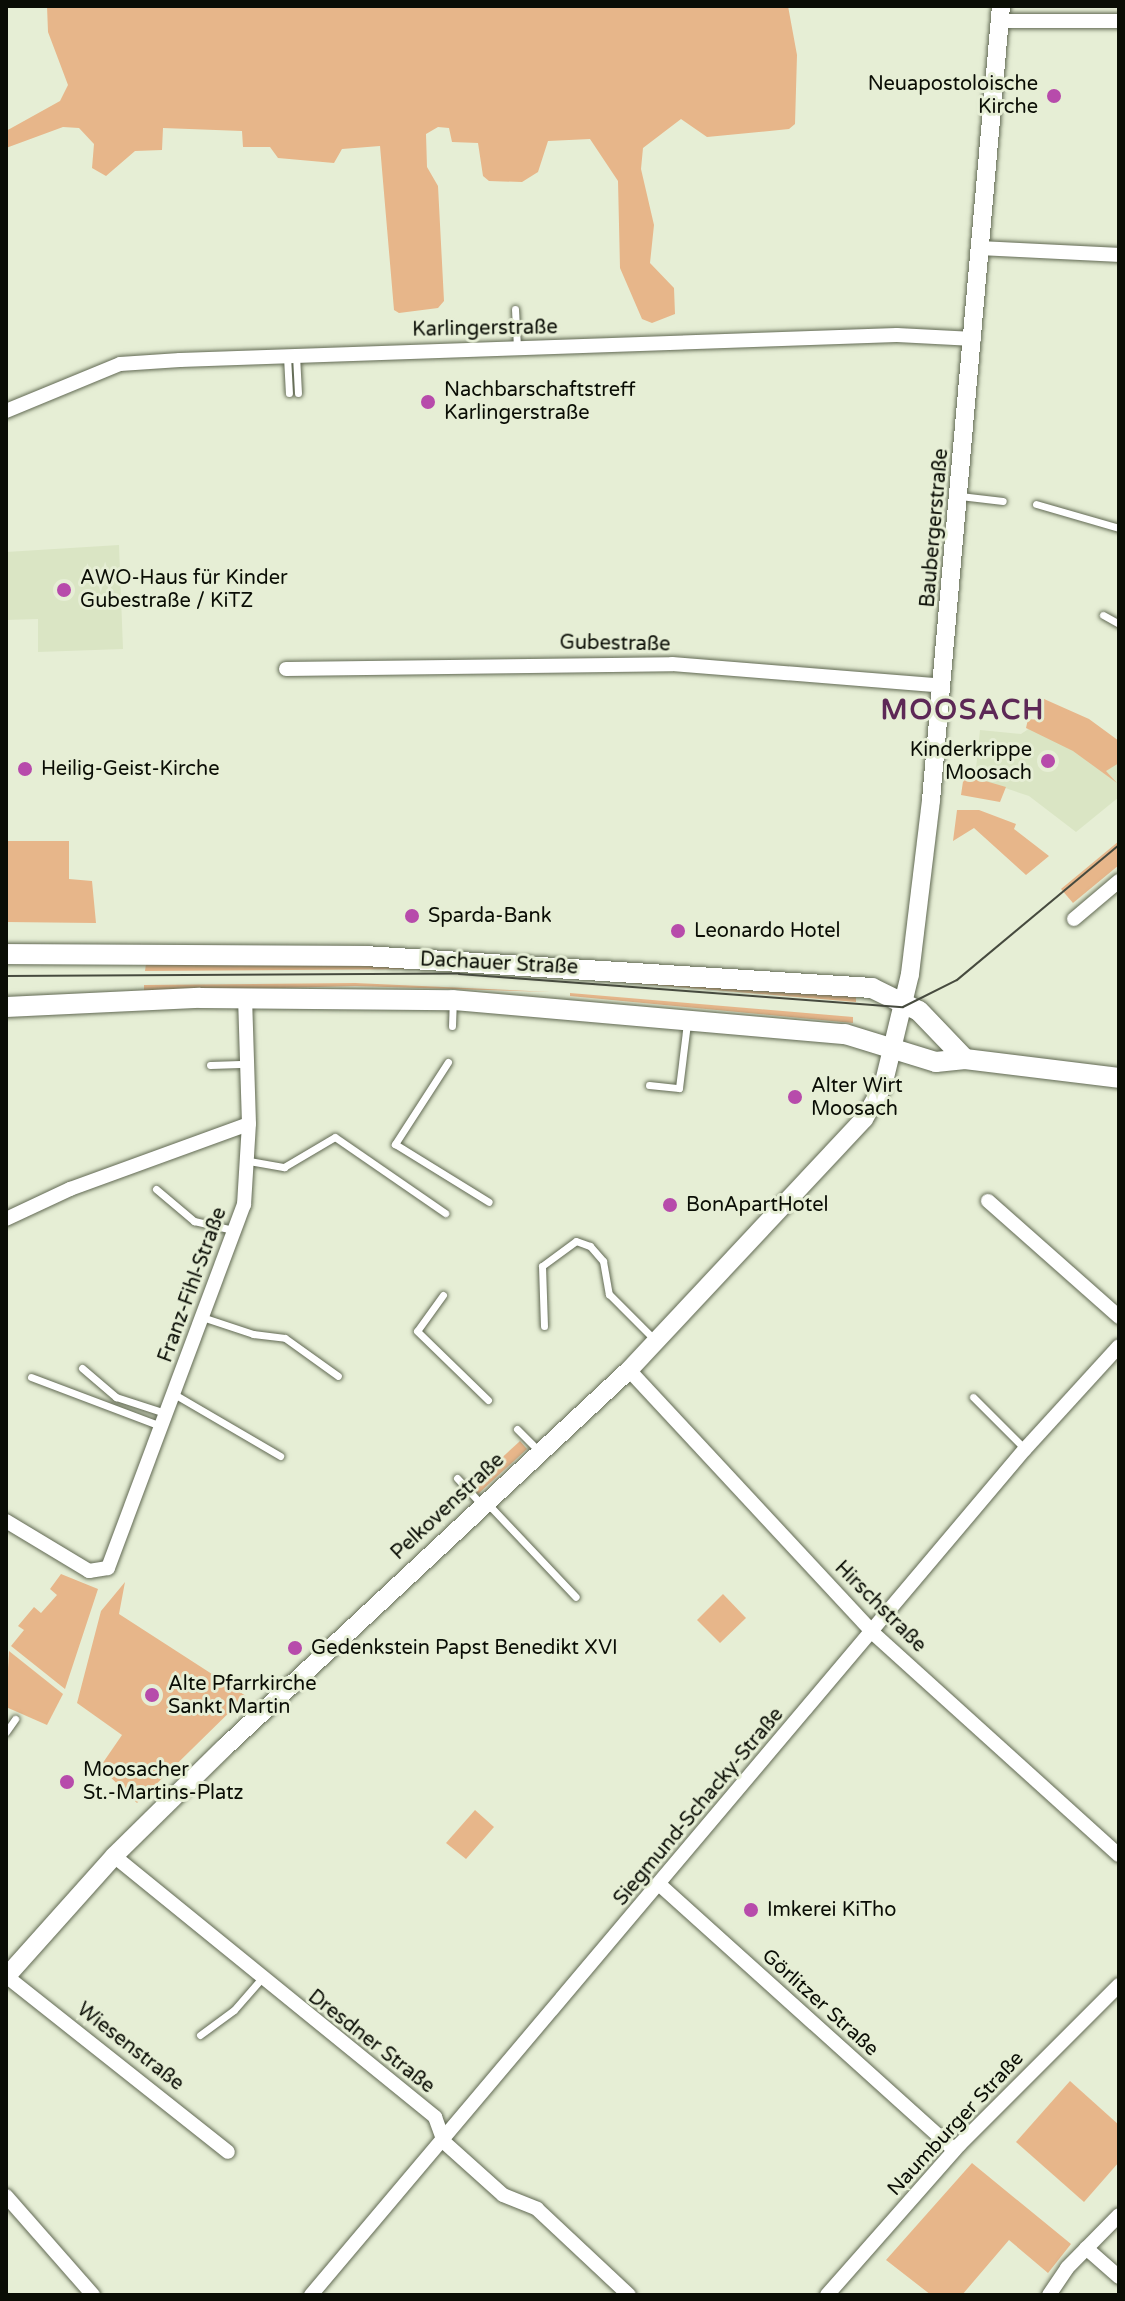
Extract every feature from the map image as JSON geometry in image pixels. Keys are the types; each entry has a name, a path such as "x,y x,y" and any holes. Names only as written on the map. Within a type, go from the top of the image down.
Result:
{"main road":[{"name":"Dachauer Straße","path":"6,954 365,956 872,988 906,1002 965,1059"},
{"name":"Dachauer Straße","path":"6,1007 245,998 453,1000 688,1017 845,1034 892,1051 936,1062 965,1059 1119,1078"}],"street":[{"path":"1000,14 1119,21"},
{"name":"Baubergerstraße","path":"892,1051 906,1002 943,686 1000,14"},
{"path":"981,248 1119,255"},
{"name":"Karlingerstraße","path":"6,411 120,364 292,355 897,335 974,339"},
{"name":"Gubestraße","path":"286,669 672,664 943,686"},
{"path":"1074,919 1119,881"},
{"name":"Franz-Fihl-Straße","path":"6,1521 89,1571 105,1572 236,1230 249,1161 245,998"},
{"name":"Pelkovenstraße","path":"6,1976 114,1856 484,1503 629,1370 864,1119 883,1086 892,1051"},
{"path":"6,1219 70,1189 249,1124"},
{"path":"988,1201 1119,1317"},
{"name":"Siegmund-Schacky-Straße","path":"311,2295 444,2142 1025,1449 1119,1346"},
{"name":"Hirschstraße","path":"629,1370 873,1633 1119,1855"},
{"name":"Dresdner Straße","path":"114,1856 261,1979 435,2117 444,2142 503,2195 537,2209 629,2295"},
{"name":"Görlitzer Straße","path":"660,1885 954,2150"},
{"name":"Wiesenstraße","path":"6,1976 228,2152"},
{"name":"Naumburger Straße","path":"827,2295 954,2150 1119,1985"},
{"path":"6,2196 93,2295"},
{"path":"1049,2295 1086,2248 1119,2215"},
{"path":"1086,2248 1119,2277"}],"lane":[{"path":"515,309 517,348"},
{"path":"292,355 294,393"},
{"path":"960,496 1003,501"},
{"path":"1036,504 1119,528"},
{"path":"1103,615 1119,624"},
{"path":"452,1026 453,1000"},
{"path":"649,1085 679,1088 688,1017"},
{"path":"448,1062 395,1144 489,1202"},
{"path":"210,1065 248,1064"},
{"path":"249,1161 284,1167 335,1137 445,1213"},
{"path":"156,1189 194,1221 236,1230"},
{"path":"544,1326 542,1266 576,1241 590,1246 603,1261 609,1294 656,1341"},
{"path":"443,1295 417,1331 488,1400"},
{"path":"202,1317 253,1334 285,1338 338,1376"},
{"path":"82,1368 116,1397 165,1420"},
{"path":"31,1377 165,1420"},
{"path":"174,1394 280,1456"},
{"path":"973,1397 1025,1449"},
{"path":"517,1429 540,1452"},
{"path":"457,1478 576,1597"},
{"path":"6,1732 15,1719"},
{"path":"200,2035 234,2010 261,1979"}],"shaded area":[{"path":"47,6 788,6 797,55 795,124 789,129 707,137 681,119 643,148 641,169 654,225 650,263 674,288 675,314 652,323 642,319 620,268 618,181 590,139 548,141 538,172 522,182 489,181 483,176 478,143 452,142 449,128 438,127 426,134 427,167 438,186 444,301 438,308 399,313 394,310 380,146 342,149 334,163 278,158 270,147 243,147 242,131 163,128 162,150 135,151 106,176 92,168 94,144 79,128 63,127 6,148 6,131 60,101 68,85 48,32"},
{"name":"AWO-Haus für Kinder Gubestraße / KiTZ","path":"119,545 123,649 38,652 38,619 6,620 6,552"},
{"path":"1044,699 1089,719 1119,741 1119,763 1106,771 1117,783 1073,751 1026,728 1028,719 1040,720"},
{"name":"Kinderkrippe Moosach","path":"1061,707 1119,744 1119,797 1076,832 1029,796 975,778 980,730 1021,734"},
{"path":"965,768 976,769 975,778 1006,787 1000,802 961,795"},
{"path":"957,810 979,810 1016,824 1014,829 1049,856 1026,875 974,828 953,841"},
{"path":"6,841 69,841 69,879 92,881 96,923 6,922"},
{"path":"1119,841 1119,865 1073,903 1061,889"},
{"path":"146,964 345,964 425,969 145,971"},
{"path":"561,977 856,995 856,1002"},
{"path":"355,983 551,992 355,986 144,992 144,985"},
{"path":"570,993 853,1017 853,1023 570,996"},
{"path":"520,1441 527,1449 478,1494 471,1486"},
{"path":"61,1574 98,1589 65,1689 11,1646 24,1630 18,1626 34,1607 41,1613 57,1595 50,1589"},
{"path":"125,1582 119,1614 246,1696 137,1803 100,1767 122,1735 77,1703 101,1611"},
{"path":"723,1594 746,1618 720,1643 697,1620"},
{"path":"9,1651 63,1694 47,1725 6,1707"},
{"path":"475,1810 494,1827 466,1859 446,1843"},
{"path":"1070,2081 1119,2125 1119,2162 1084,2202 1016,2142"},
{"path":"972,2163 1071,2244 1048,2273 1009,2240 962,2295 931,2295 886,2260"}],"tram line":[{"path":"6,976 459,974 903,1007 957,980 1119,845"}],"place":[{"name":"Neuapostoloische Kirche","path":"1054,96"},
{"name":"Nachbarschaftstreff Karlingerstraße","path":"428,402"},
{"name":"AWO-Haus für Kinder Gubestraße / KiTZ","path":"64,590"},
{"name":"Kinderkrippe Moosach","path":"1048,761"},
{"name":"Heilig-Geist-Kirche","path":"25,769"},
{"name":"Sparda-Bank","path":"412,916"},
{"name":"Leonardo Hotel","path":"678,931"},
{"name":"Alter Wirt Moosach","path":"795,1097"},
{"name":"BonApartHotel","path":"670,1205"},
{"name":"Gedenkstein Papst Benedikt XVI","path":"295,1648"},
{"name":"Alte Pfarrkirche Sankt Martin","path":"152,1695"},
{"name":"Moosacher St.-Martins-Platz","path":"67,1782"},
{"name":"Imkerei KiTho","path":"751,1910"}],"district":[{"name":"MOOSACH","path":"963,710"}]}
